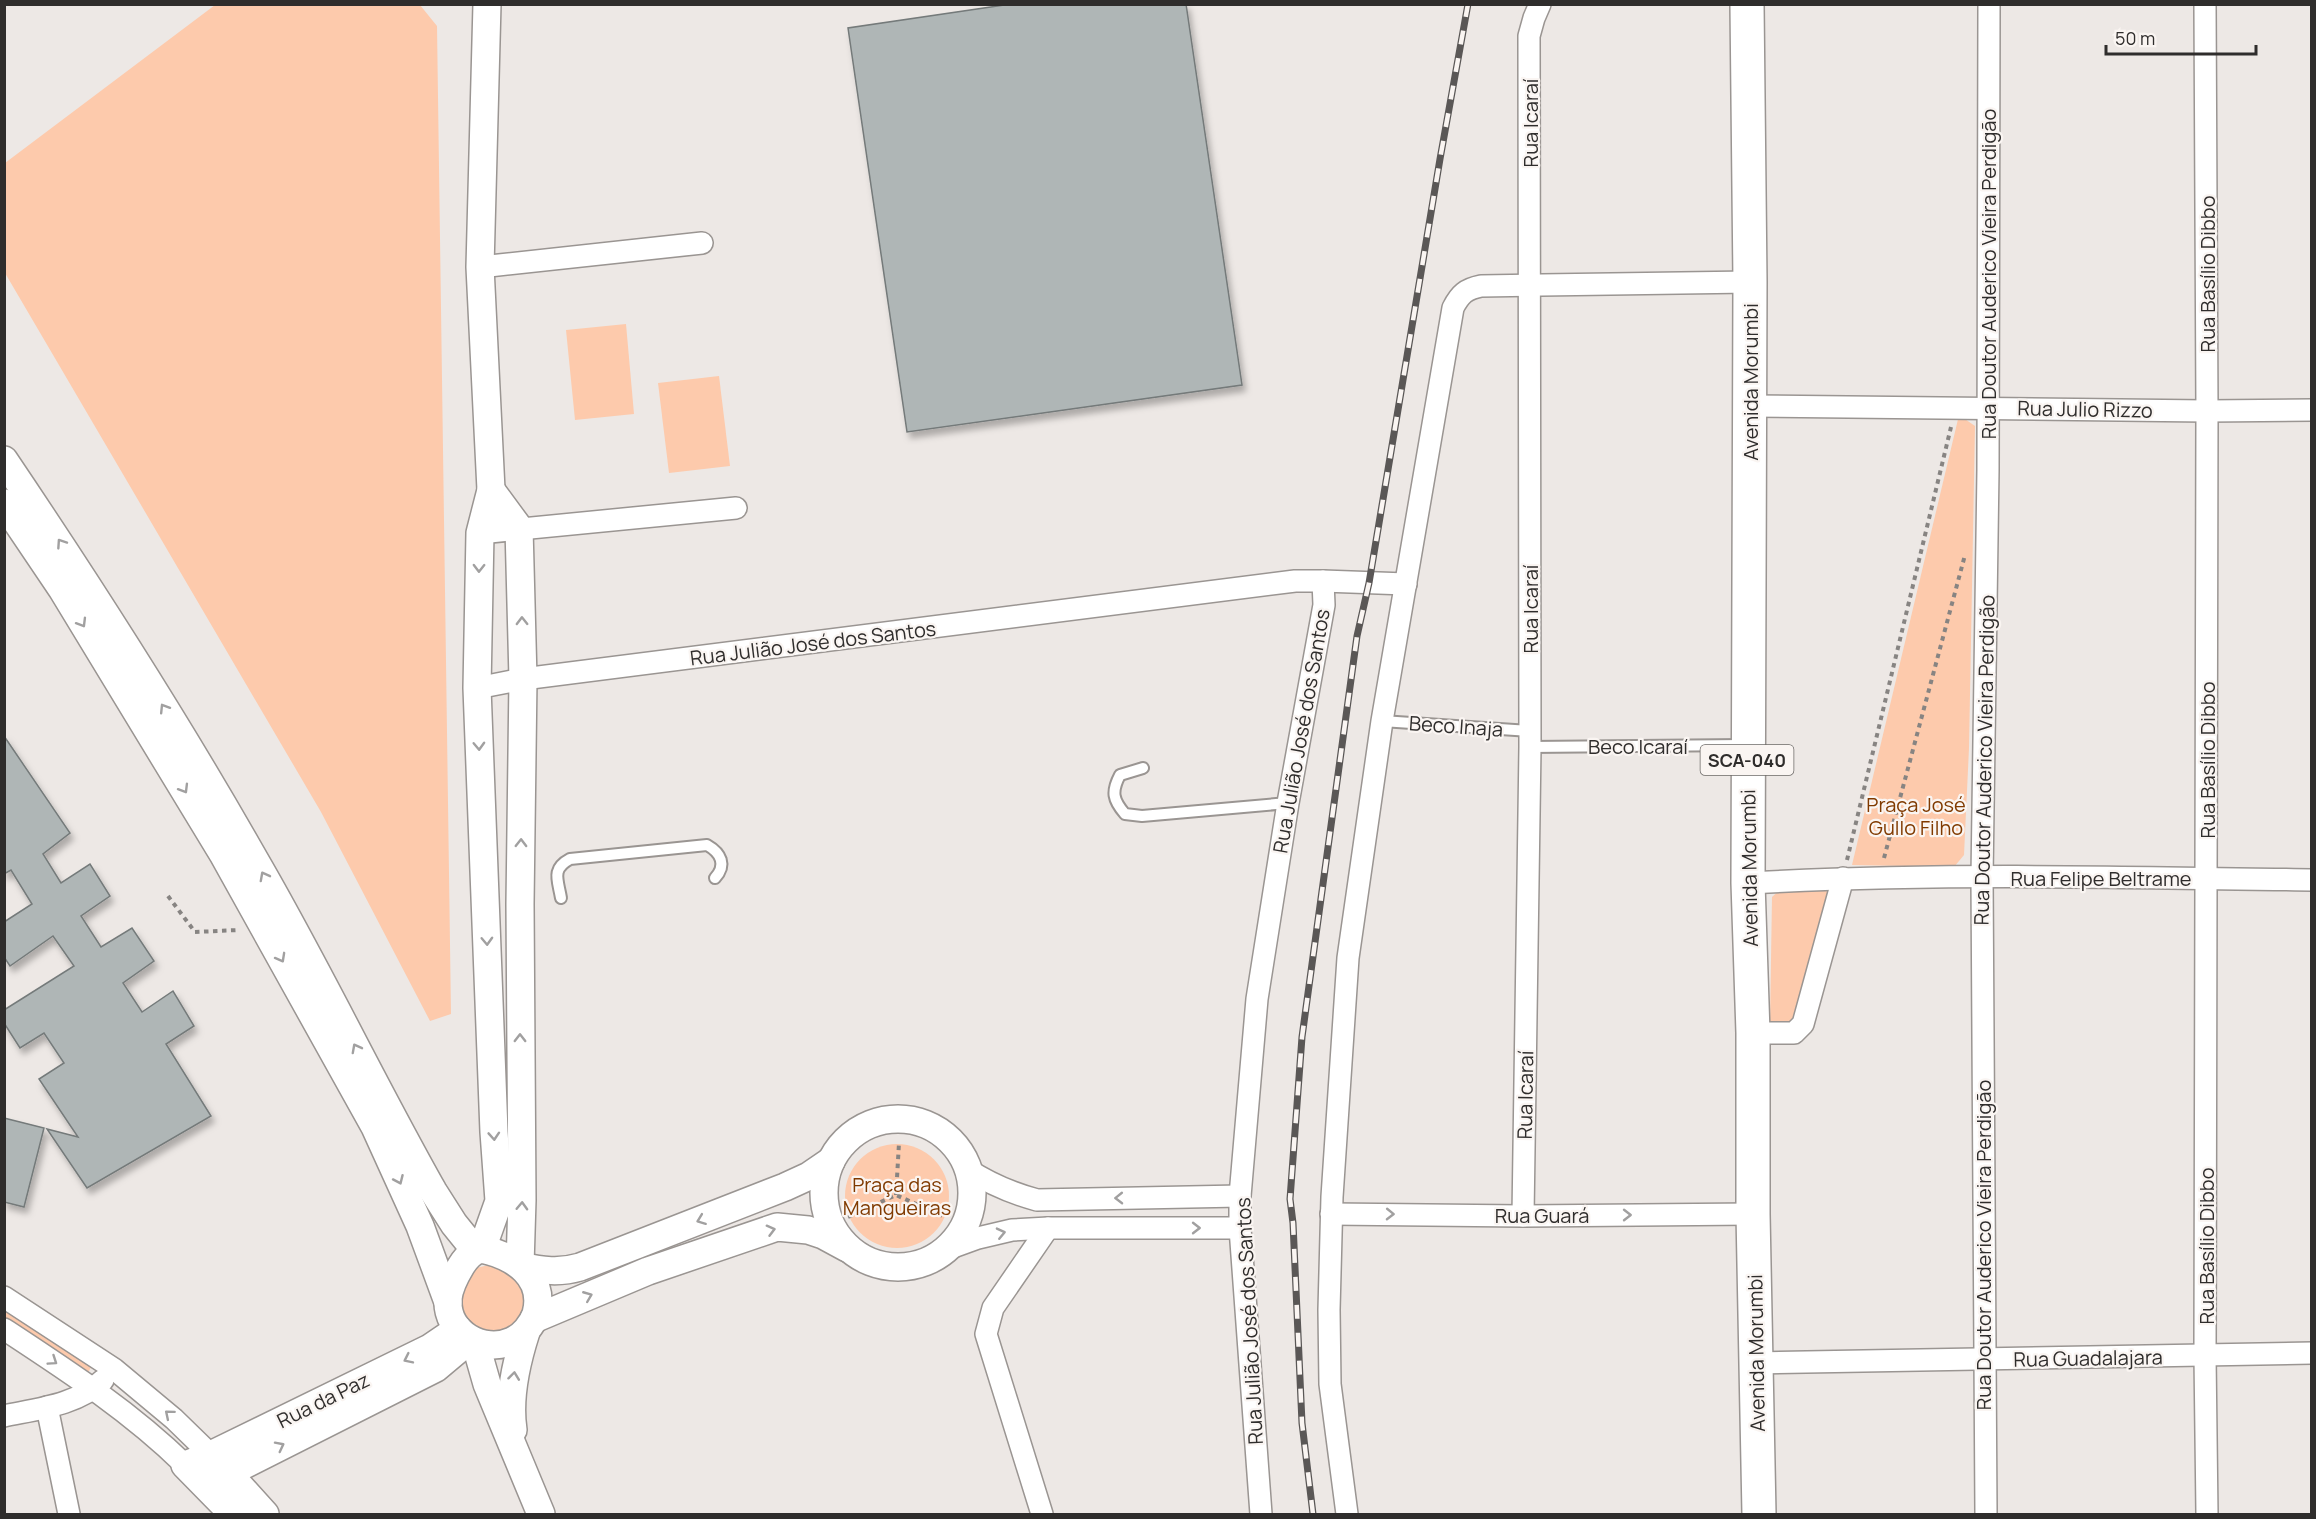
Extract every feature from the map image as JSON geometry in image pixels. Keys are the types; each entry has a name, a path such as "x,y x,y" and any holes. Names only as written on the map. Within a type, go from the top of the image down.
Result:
{"main road":[{"name":"Avenida Morumbi","path":"1747,4 1750,282 1748,883 1753,1033 1753,1214 1759,1515"}],"street":[{"path":"448,1302 450,1287 456,1274 464,1261 479,1250 499,1201 494,1132 477,688 480,533 491,490 480,267 488,4"},
{"name":"Rua Icaraí","path":"1523,1216 1529,739 1531,285 1529,36 1540,4"},
{"name":"Rua Doutor Auderico Vieira Perdigão","path":"1986,1515 1983,1360 1982,877 1989,4"},
{"name":"Rua Basílio Dibbo","path":"2205,4 2207,1515"},
{"path":"480,267 702,243"},
{"path":"1347,1515 1330,1384 1329,1310 1332,1214 1348,958 1382,721 1453,308 1467,288 1481,286 1750,282"},
{"name":"Rua Julio Rizzo","path":"1750,406 2312,410"},
{"path":"4,460 66,552 180,732 258,864 433,1191 454,1224 479,1250 494,1252 521,1265 557,1272 580,1267 785,1187 809,1176 831,1161"},
{"path":"491,490 519,528 523,679 520,904 521,1265 532,1277 537,1291 538,1305 516,1361 512,1393 512,1424 518,1455"},
{"path":"4,503 62,590 223,854 375,1127 420,1226 448,1302 450,1316 468,1337 541,1515"},
{"path":"480,533 736,508"},
{"name":"Rua Julião José dos Santos","path":"477,688 523,679 1296,581 1323,581 1324,605 1288,803 1257,999 1240,1196 1240,1228 1261,1515"},
{"path":"1323,581 1406,584"},
{"name":"Rua Felipe Beltrame","path":"1748,883 1843,878 1982,877 2312,880"},
{"path":"1753,1033 1794,1033 1803,1024 1843,878"},
{"path":"468,1337 488,1346 502,1345 515,1340 530,1326 648,1271 777,1227 808,1230 823,1235 872,1264 897,1268 921,1265 945,1250 960,1236 971,1214 974,1190 955,1145 936,1129 913,1120 888,1119 865,1126 845,1141 831,1161 824,1185 825,1210 835,1232 851,1251"},
{"path":"967,1169 989,1184 1012,1194 1036,1200 1240,1196"},
{"name":"Rua Guará","path":"1332,1214 1523,1216 1753,1214"},
{"path":"1042,1515 986,1334 993,1308 1048,1228"},
{"path":"945,1250 978,1238 1012,1230 1240,1228"},
{"path":"4,1297 114,1369 174,1419 216,1471 265,1515"},
{"path":"4,1329 94,1389 159,1439 185,1465"},
{"name":"Rua da Paz","path":"185,1465 216,1471 436,1368 468,1337"},
{"name":"Rua Guadalajara","path":"1756,1363 2312,1353"},
{"path":"4,1416 72,1400 94,1389 114,1369"},
{"path":"47,1407 69,1515"},
{"path":"216,1471 233,1515"}],"lane":[{"name":"Beco Inaja","path":"1382,721 1529,739"},
{"name":"Beco Icaraí","path":"1529,739 1747,745"},
{"path":"1143,768 1120,775 1115,786 1115,802 1125,814 1142,816 1288,803"},
{"path":"561,898 557,871 560,864 570,858 707,845 714,849 722,864 722,870 715,878"}],"path":[{"path":"1843,878 1956,408"},
{"path":"1879,879 1966,550"},
{"path":"168,896 195,932 242,930"},
{"path":"897,1195 899,1143"},
{"path":"848,1217 897,1195 945,1218"}],"green space":[{"path":"215,5 420,5 437,26 451,1014 430,1021 321,812 5,273 5,163"},
{"path":"626,324 634,414 575,420 566,330"},
{"path":"719,376 730,466 669,473 658,383"},
{"name":"Praça José Gullo Filho","path":"1959,415 1975,426 1969,748 1964,855 1954,867 1852,865"},
{"path":"1782,888 1835,889 1792,1021 1780,1024 1770,1022 1772,897"},
{"name":"Praça das Mangueiras","path":"897,1144 917,1148 934,1159 945,1176 949,1196 945,1216 934,1233 917,1244 897,1248 877,1244 860,1233 849,1216 845,1196 849,1176 860,1159 877,1148"},
{"path":"489,1265 514,1273 526,1297 525,1310 518,1322 508,1331 481,1333 460,1315 458,1288 476,1268"},
{"path":"4,1303 92,1365 89,1371 82,1373 5,1324"}],"building":[{"path":"1011,4 1186,4 1242,385 907,432 848,28"},
{"path":"4,736 70,833 43,854 61,883 90,864 110,896 81,916 101,947 132,928 154,961 123,983 142,1012 173,991 194,1026 166,1044 211,1116 87,1188 47,1129 78,1137 39,1079 64,1063 44,1033 20,1048 4,1023 4,1010 74,966 53,936 10,966 4,957 4,922 32,904 11,870 4,874"},
{"path":"4,1118 44,1128 24,1207 4,1202"}],"railway":[{"path":"1313,1514 1302,1423 1290,1199 1302,1037 1357,636 1369,583 1468,4"}]}
